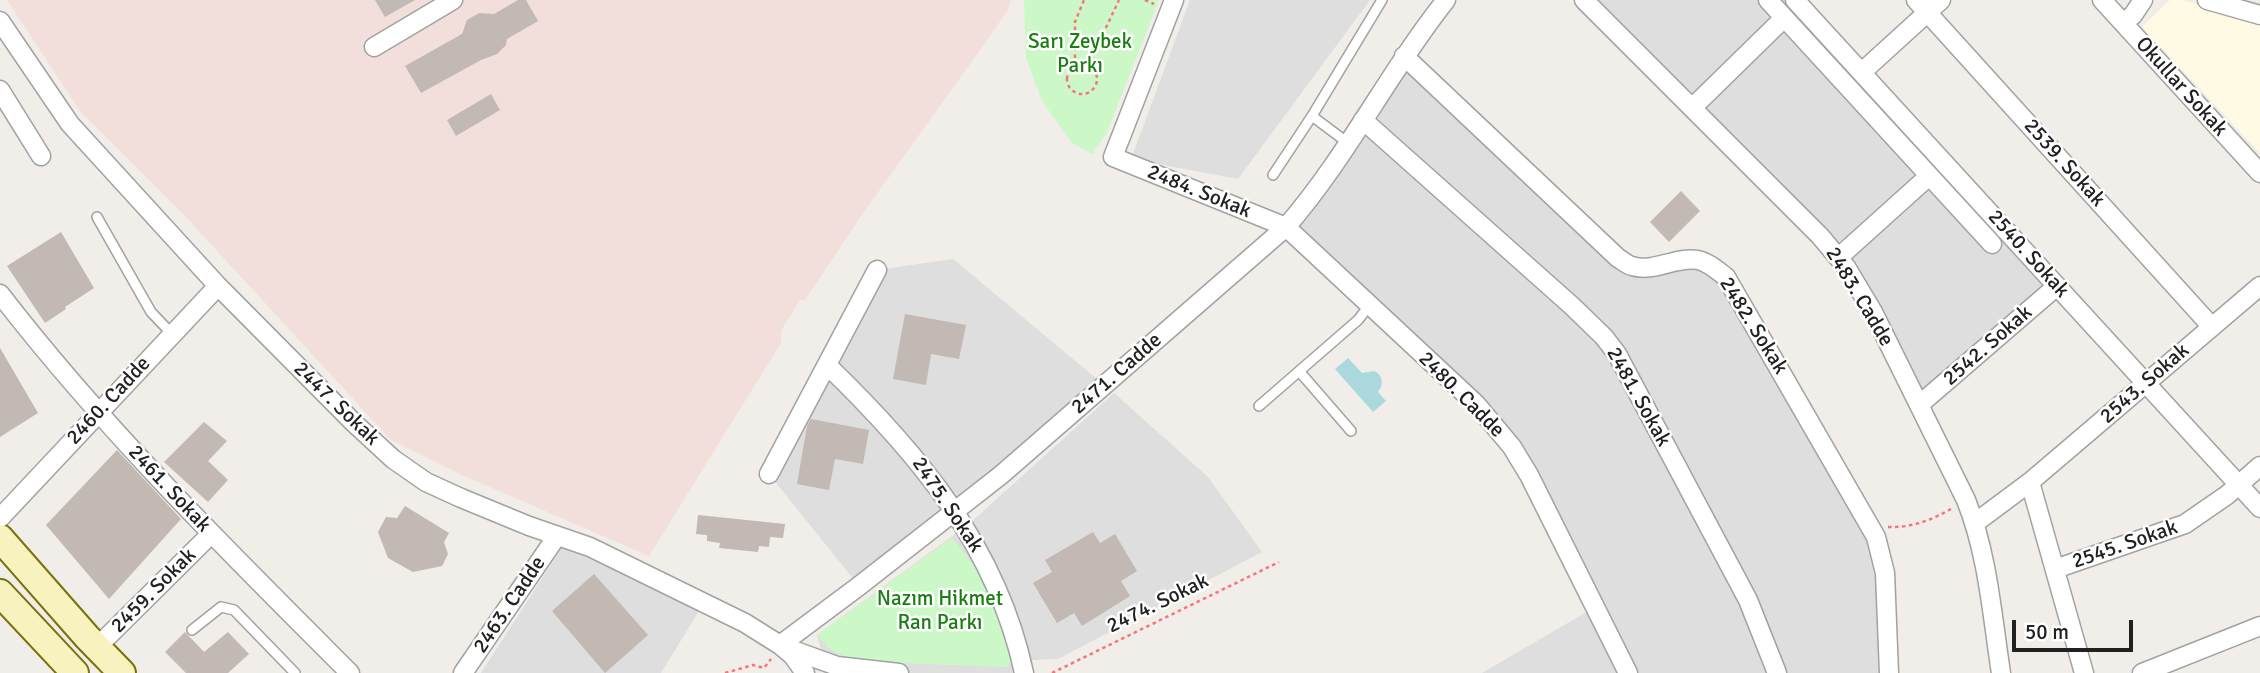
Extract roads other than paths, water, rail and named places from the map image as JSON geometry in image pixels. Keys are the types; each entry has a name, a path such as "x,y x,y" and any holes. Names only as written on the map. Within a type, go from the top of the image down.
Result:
{"main road":[{"path":"0,538 122,673"},
{"path":"0,593 75,673"}],"street":[{"path":"374,47 453,0"},
{"name":"2484. Sokak","path":"1174,0 1113,157 1286,227"},
{"name":"2471. Cadde","path":"780,645 955,512 1286,227 1317,189 1404,56 1446,0"},
{"name":"2483. Cadde","path":"1584,0 1839,257 1878,323 1975,523 1982,548 2001,673"},
{"path":"1768,0 1992,244"},
{"name":"2540. Sokak","path":"1796,0 2260,508"},
{"path":"1862,72 1921,6 1941,0"},
{"name":"Okullar Sokak","path":"2102,0 2260,173"},
{"path":"2123,23 2133,15 2143,0"},
{"path":"2207,0 2260,15"},
{"name":"2539. Sokak","path":"1921,6 2212,327"},
{"path":"1693,107 1784,18"},
{"name":"2447. Sokak","path":"1,27 69,124 218,286 393,459 426,482 461,498 624,561 745,623 780,645"},
{"name":"2482. Sokak","path":"1404,56 1618,258 1632,267 1648,268 1698,260 1714,267 1726,277 1871,527 1880,549 1885,573 1889,673"},
{"path":"0,90 41,156"},
{"name":"2481. Sokak","path":"1363,120 1572,306 1604,337 1617,354 1748,600 1777,673"},
{"path":"1893,136 1908,123"},
{"path":"1839,257 1929,176"},
{"name":"2480. Cadde","path":"1286,227 1476,404 1512,447 1545,504 1628,673"},
{"path":"769,474 877,270"},
{"name":"2460. Cadde","path":"0,518 218,286"},
{"name":"2542. Sokak","path":"1919,405 2057,286"},
{"name":"2543. Sokak","path":"1975,523 2030,482 2260,286"},
{"name":"2461. Sokak","path":"0,294 58,367 211,534 350,673"},
{"name":"2475. Sokak","path":"827,365 876,412 907,447 935,481 955,512 979,550 995,584 1020,652 1024,673"},
{"name":"2545. Sokak","path":"2055,569 2172,530 2200,515 2239,486 2260,466"},
{"path":"2030,482 2084,673"},
{"name":"2459. Sokak","path":"97,647 211,534"},
{"name":"2463. Cadde","path":"463,673 557,536"},
{"path":"2142,673 2260,627"},
{"path":"780,645 793,656 805,673"},
{"path":"780,645 837,666 900,673"}],"lane":[{"path":"1273,175 1382,0"},
{"path":"1312,116 1348,143"},
{"path":"97,217 151,312 172,334"},
{"path":"1259,406 1358,320 1369,306"},
{"path":"1300,371 1350,431"},
{"path":"192,630 221,607 234,610 295,673"}],"water":[{"path":"1348,358 1362,373 1374,371 1381,377 1378,392 1386,401 1373,412 1335,369"}],"park label":[{"name":"Sarı Zeybek Parkı","path":"1080,54"},
{"name":"Nazım Hikmet Ran Parkı","path":"940,611"}]}
